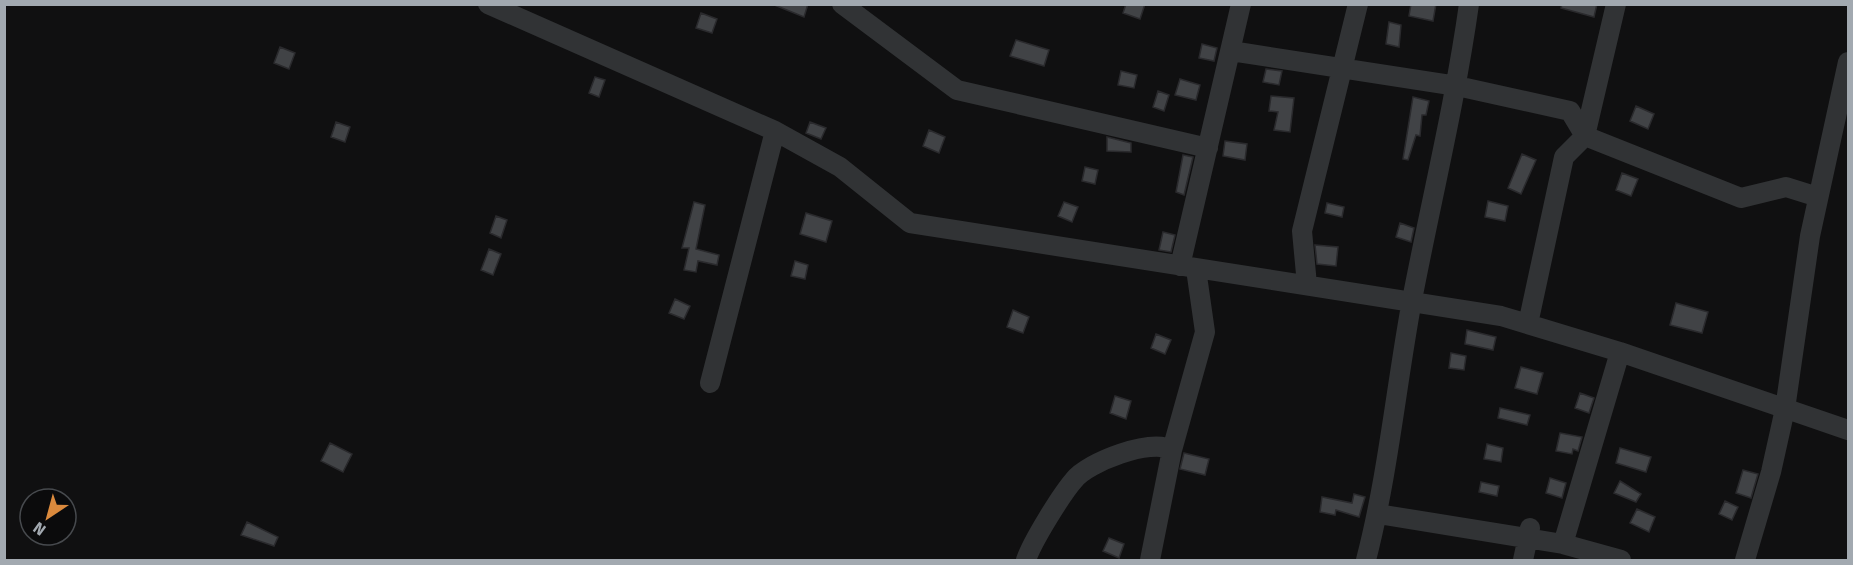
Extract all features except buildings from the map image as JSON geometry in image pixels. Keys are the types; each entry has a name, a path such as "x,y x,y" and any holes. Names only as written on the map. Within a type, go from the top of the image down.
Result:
{"street":[{"path":"488,4 775,131 840,167 910,224 1501,316 1620,352 1848,430"},
{"path":"842,4 957,90 1208,148"},
{"path":"1150,561 1172,450 1205,332 1188,267 1208,148 1241,4"},
{"path":"1307,285 1302,231 1358,4"},
{"path":"1366,561 1378,514 1412,301 1457,87 1470,4"},
{"path":"1528,324 1564,158 1585,136 1616,4"},
{"path":"1231,51 1457,87 1570,111 1585,136 1741,198 1786,187 1818,197"},
{"path":"1745,561 1771,472 1785,409 1810,236 1845,92 1848,62"},
{"path":"710,383 775,131"},
{"path":"1563,544 1620,352"},
{"path":"1026,561 1075,478 1122,452 1162,445 1172,450"},
{"path":"1378,514 1529,533 1621,561"},
{"path":"1523,561 1529,533"}]}
